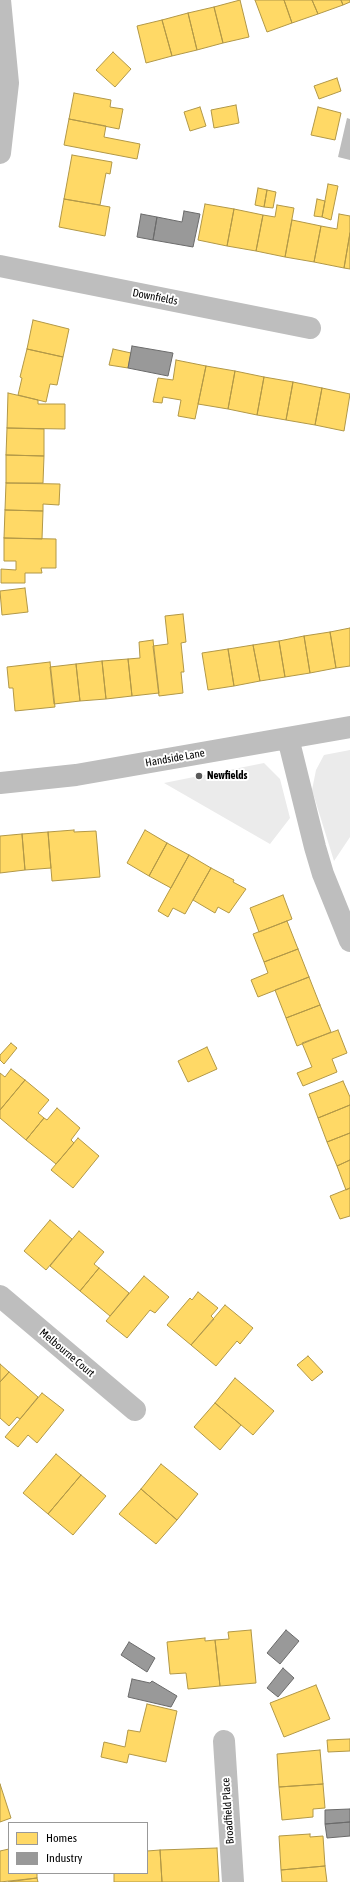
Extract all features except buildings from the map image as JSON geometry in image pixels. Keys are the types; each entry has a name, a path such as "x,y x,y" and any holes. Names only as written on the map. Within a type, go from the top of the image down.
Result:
{"street":[{"path":"0,0 8,83 0,153"},
{"name":"Downfields","path":"0,266 310,328"},
{"name":"Handside Lane","path":"0,783 76,775 350,727"},
{"path":"288,738 323,874 350,941"},
{"name":"Melbourne Court","path":"0,1296 135,1410"},
{"name":"Broadfield Place","path":"224,1741 233,1882"}],"shaded area":[{"path":"347,118 350,119 350,160 338,157"},
{"path":"350,750 350,837 334,861 312,790 316,770 324,755"},
{"path":"264,763 280,779 290,818 270,844 164,783"}],"place":[{"name":"Newfields","path":"199,776"}]}
